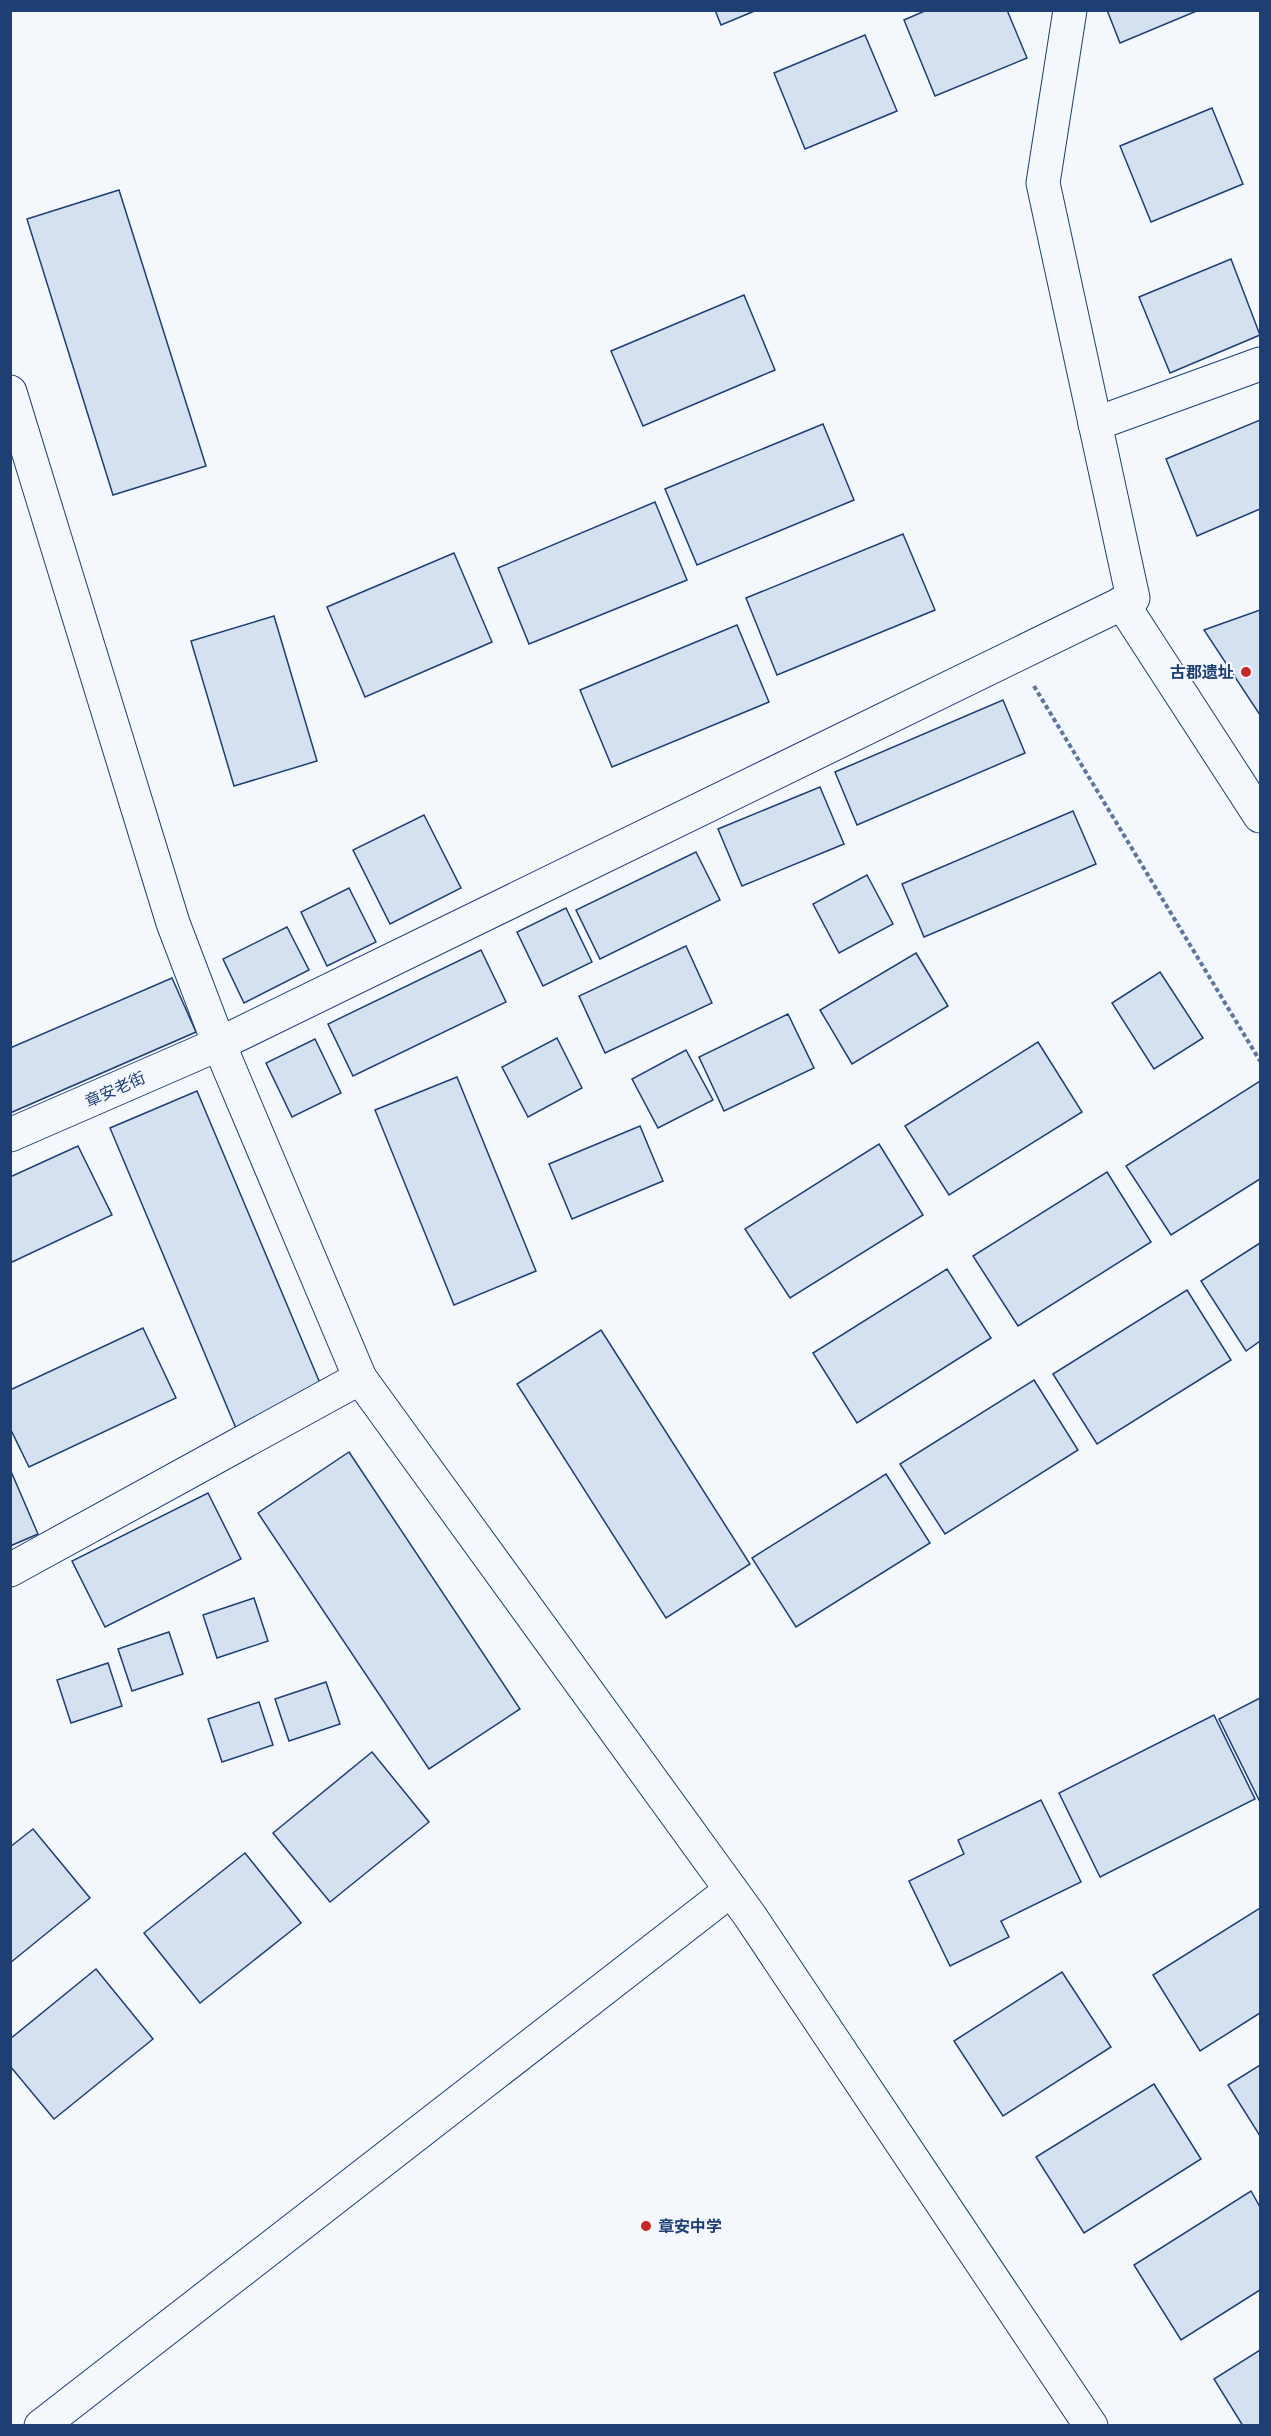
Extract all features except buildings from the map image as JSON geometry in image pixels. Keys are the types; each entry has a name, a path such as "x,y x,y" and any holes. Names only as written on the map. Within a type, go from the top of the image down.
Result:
{"street":[{"path":"1070,10 1042,183 1134,598 1122,603 1260,816"},
{"path":"1095,423 1260,364"},
{"path":"10,392 173,923 219,1044 360,1378 731,1890 1091,2426"},
{"name":"章安老街","path":"10,1135 219,1044 1122,603"},
{"path":"10,1570 360,1378"},
{"path":"41,2426 731,1890"}],"path":[{"path":"1016,655 1260,1061"}],"place":[{"name":"古郡遗址","path":"1246,672"},
{"name":"章安中学","path":"646,2226"}]}
